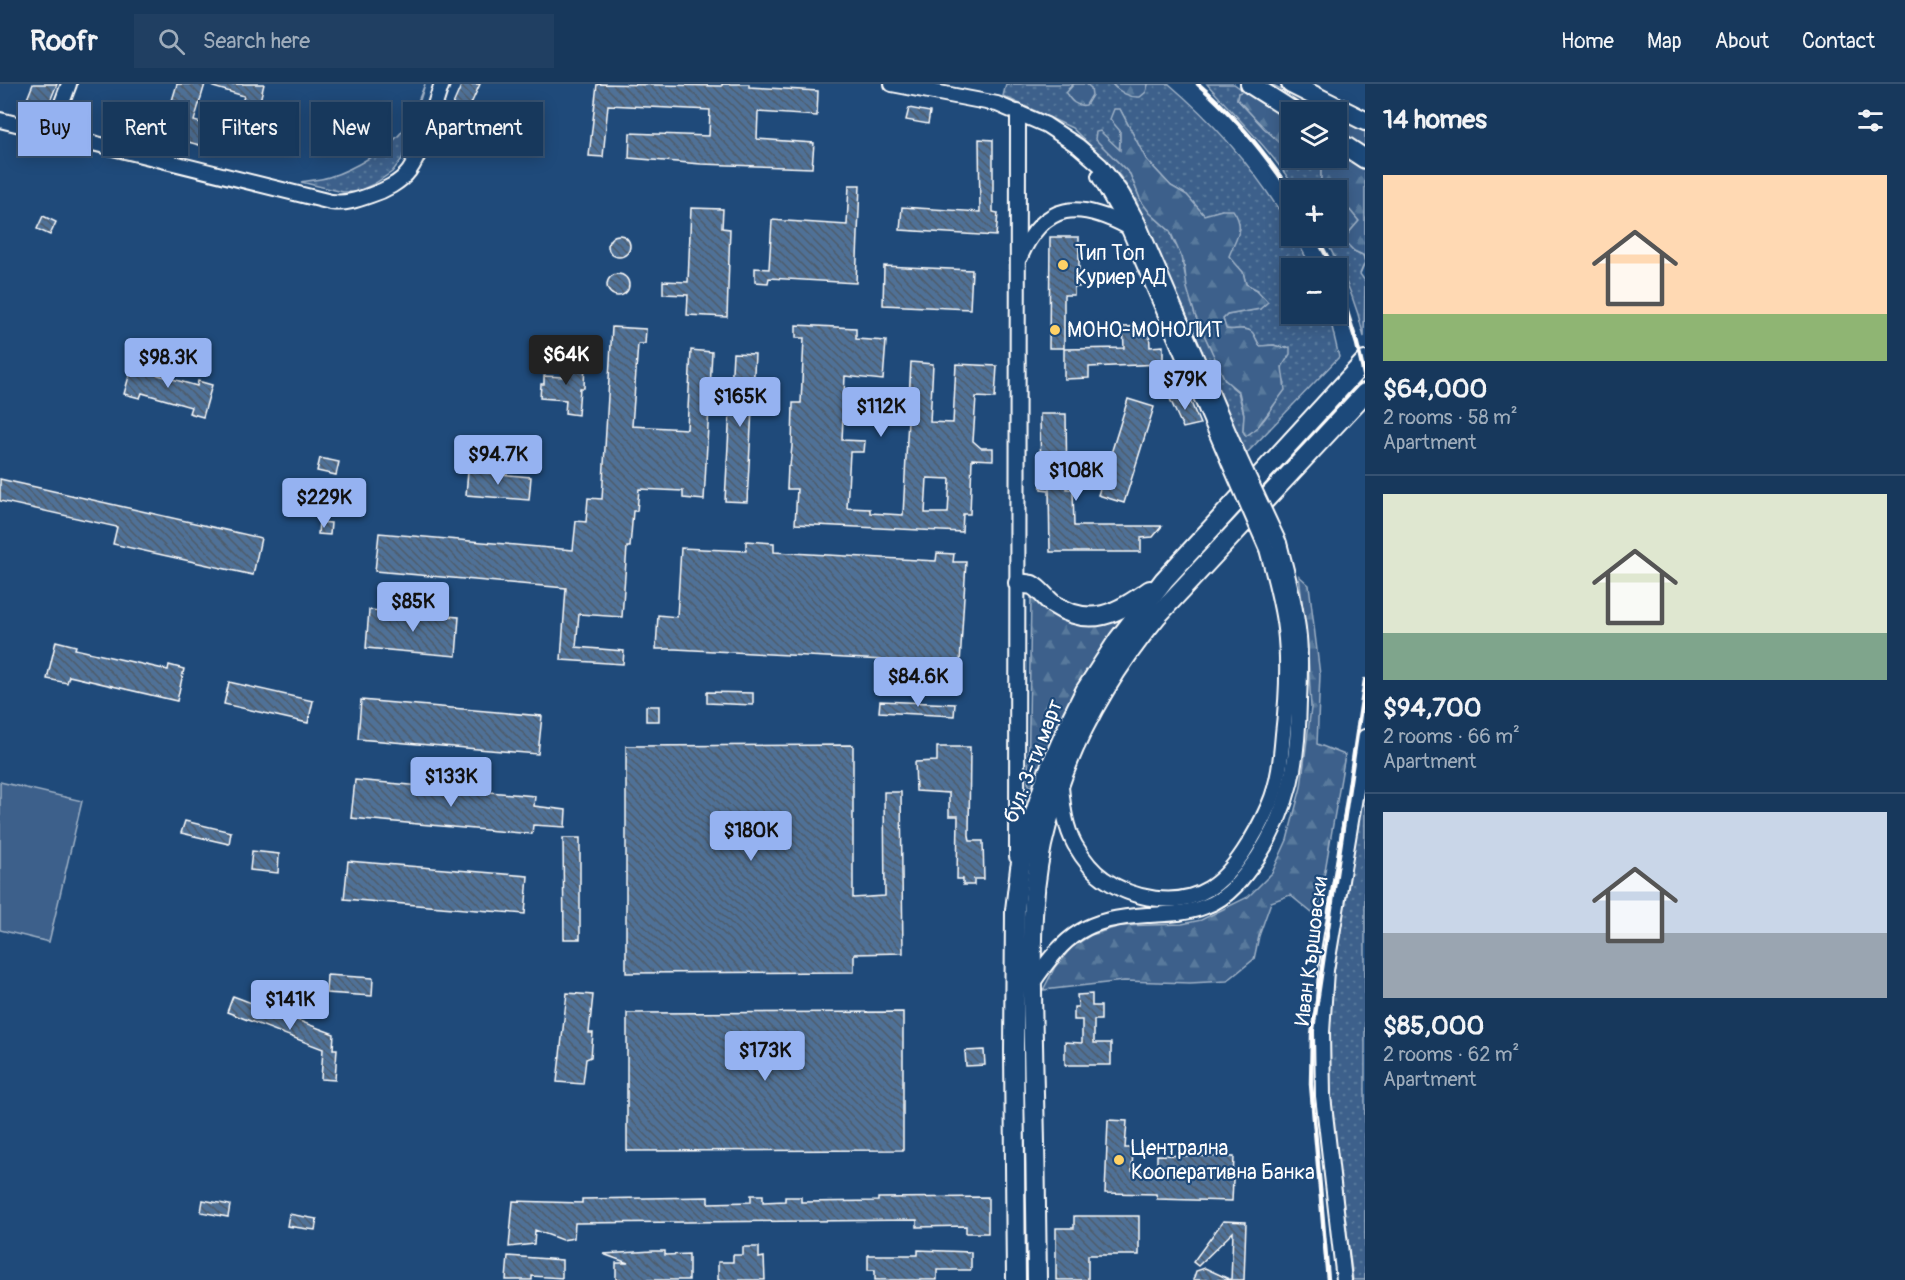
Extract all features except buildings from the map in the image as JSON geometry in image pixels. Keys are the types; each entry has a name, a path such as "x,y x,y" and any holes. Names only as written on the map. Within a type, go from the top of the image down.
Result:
{"main road":[{"path":"1250,84 1281,104"},
{"path":"1291,84 1365,121"},
{"path":"1318,84 1365,108"},
{"path":"1347,147 1365,159"},
{"name":"бул. 3-ти март","path":"1016,1280 1014,1051 1017,892 1020,868 1048,772 1072,717 1091,682 1118,640 1164,580 1365,361"},
{"name":"бул. 3-ти март","path":"1037,1280 1031,946 1038,869 1048,818 1060,784 1075,744 1094,706 1135,642 1365,393"},
{"path":"1018,583 1032,585 1053,604 1069,613 1095,617 1122,609 1164,580"}],"street":[{"path":"62,102 69,84"},
{"path":"91,142 331,202 357,201 396,183 409,171 442,84"},
{"path":"892,84 998,104 1046,125 1089,154 1100,165 1112,179 1130,208 1234,459"},
{"path":"1017,112 1017,892"},
{"path":"0,120 18,124"},
{"path":"1032,984 1043,967 1070,937 1101,922 1186,912 1219,901 1230,892 1251,867 1271,835 1286,803 1294,772 1298,742 1299,635 1273,546 1128,227 1104,182 1066,138"},
{"path":"1018,261 1035,230 1045,221 1064,211 1086,210 1099,213 1128,227"},
{"path":"1060,784 1064,811 1075,844 1089,865 1104,879 1125,891 1145,897 1184,898 1210,889 1230,869 1257,830 1270,803 1280,770 1287,662 1273,546"},
{"name":"Иван Кършовски","path":"1344,1280 1323,1096 1322,1032 1326,970 1365,737"}],"green space":[{"path":"1006,84 1074,84 1068,89 1086,85 1084,84 1112,84 1116,88 1146,92 1148,84 1169,84 1228,141 1281,213 1281,246 1300,246 1306,258 1281,258 1281,324 1331,324 1339,357 1246,454 1135,198 1120,176 1072,128 1003,96","holes":["1120,109 1146,159 1171,186 1187,195 1204,215 1222,210 1240,229 1228,256 1243,272 1246,284 1258,290 1260,309 1227,315 1223,319 1226,329 1246,329 1252,333 1260,346 1274,345 1283,348 1282,377 1285,384 1274,406 1246,436 1243,431 1244,414 1238,392 1220,368 1195,315 1179,249 1170,231 1150,213 1141,201 1130,174 1115,159 1120,151"]},
{"path":"1074,84 1086,84 1091,88 1092,95 1086,105 1074,103 1066,93"},
{"path":"1112,84 1148,84 1146,92 1140,97 1132,97"},
{"path":"1207,84 1234,84 1244,91 1238,93 1237,99 1281,143 1281,168 1320,168 1321,179 1290,180 1265,148"},
{"path":"1264,84 1271,84 1306,102 1292,102"},
{"path":"1244,91 1281,115 1281,144 1237,99 1238,93"},
{"path":"1114,109 1120,109 1146,159 1171,186 1187,195 1204,215 1222,210 1233,210 1237,216 1238,233 1229,256 1243,272 1246,284 1257,290 1268,302 1260,309 1227,315 1223,319 1226,329 1249,330 1260,346 1290,347 1290,354 1282,367 1285,390 1257,428 1246,436 1243,431 1244,414 1239,392 1225,380 1195,315 1187,288 1184,263 1170,231 1150,213 1141,201 1130,174 1095,139 1096,132 1100,131 1120,150 1120,131 1110,119"},
{"path":"1347,123 1365,132 1365,148 1347,136"},
{"path":"403,130 402,159 392,172 374,184 356,192 343,192 301,182 338,174 373,156 391,156 391,143"},
{"path":"1347,158 1365,170 1365,262 1363,255 1354,251 1347,244 1347,235 1359,221 1350,210 1347,211 1347,180 1320,180 1321,169 1347,168"},
{"path":"1350,210 1359,221 1347,235 1347,211"},
{"path":"1347,235 1354,251 1363,255 1365,262 1360,274 1365,281 1364,337 1347,283 1347,258 1335,258 1328,246 1347,246"},
{"path":"1299,576 1309,585 1320,675 1317,744 1345,755 1317,917 1290,895 1271,902 1254,959 1227,981 1190,983 1124,981 1043,990 1055,967 1072,947 1091,935 1120,926 1182,924 1201,920 1248,897 1272,873 1287,840 1301,787 1311,708 1308,654"},
{"path":"1031,598 1061,617 1088,626 1122,620 1082,680 1032,789 1028,783"},
{"path":"0,782 82,801 49,942 0,930"},
{"path":"1365,783 1365,1280 1353,1280 1330,1096 1329,1032 1334,971"}],"railway":[{"path":"1198,84 1249,136 1282,180"},
{"path":"1321,246 1328,258"},
{"path":"1347,312 1365,379"},
{"path":"1328,1280 1311,1084 1312,1035 1365,680"}],"place":[{"name":"Тип Топ Куриер АД","path":"1063,265"},
{"name":"МОНО-МОНОЛИТ","path":"1055,330"},
{"name":"Централна Кооперативна Банка","path":"1119,1160"}]}
